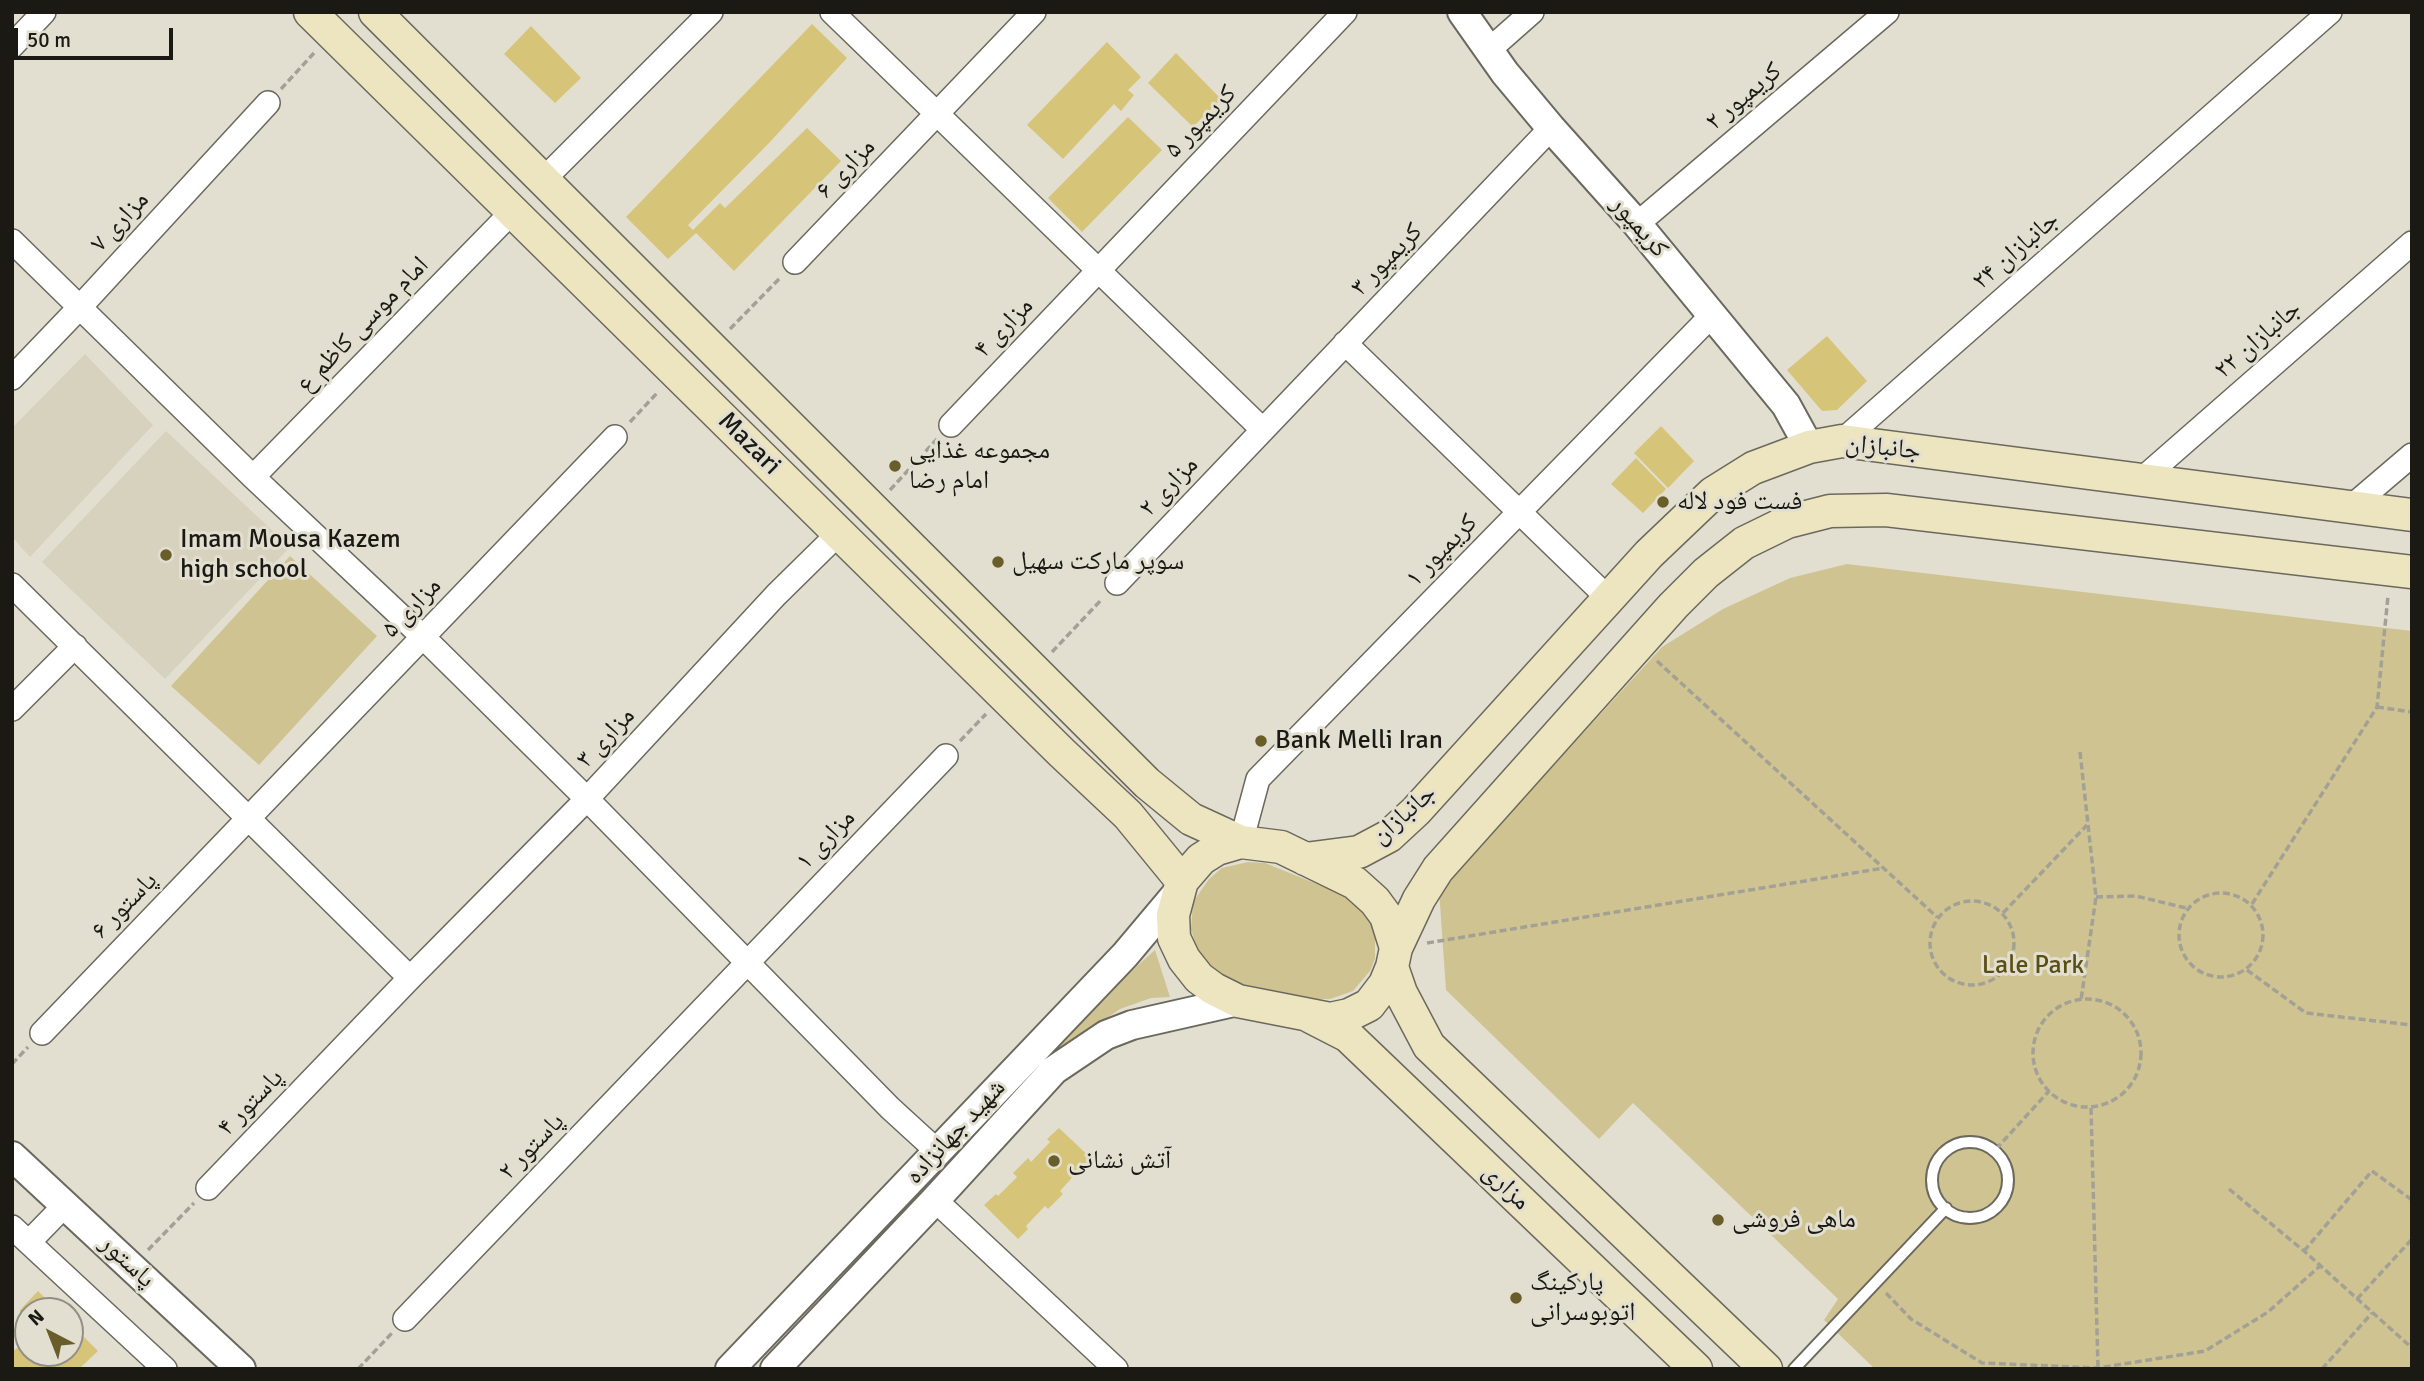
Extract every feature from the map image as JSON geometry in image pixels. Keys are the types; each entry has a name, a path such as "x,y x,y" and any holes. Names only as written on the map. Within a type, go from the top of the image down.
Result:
{"main road":[{"name":"Mazari","path":"375,12 1168,802 1191,819 1241,842"},
{"name":"Mazari","path":"321,23 1128,815 1180,886"},
{"path":"512,212 543,180"},
{"name":"جانبازان","path":"1305,859 1359,852 1389,836 1416,811 1649,554 1713,492 1753,468 1809,447 1842,441 2412,515"},
{"path":"1766,1369 1429,1046 1401,993 1394,958 1386,916 1375,901 1355,883 1281,847 1241,842 1217,849 1201,859 1180,886 1173,915 1174,938 1184,959 1207,984 1238,1000 1330,1019 1349,1015 1369,1005 1385,984 1394,958 1419,899 1438,869 1639,644 1706,573 1744,543 1787,522 1830,511 1886,510 2401,570"},
{"name":"مزاری","path":"1310,1016 1348,1036 1696,1369"}],"street":[{"path":"12,46 44,12"},
{"path":"543,180 711,12"},
{"path":"832,12 1263,430"},
{"name":"مزاری ۶","path":"795,262 1034,12"},
{"name":"کریمپور ۵","path":"1098,271 1345,12"},
{"name":"کریمپور","path":"1462,12 1551,128 1637,224 1786,405 1809,447"},
{"path":"1489,50 1532,12"},
{"name":"کریمپور ۲","path":"1637,224 1887,12"},
{"name":"جانبازان ۲۴","path":"1842,441 2330,12"},
{"name":"مزاری ۷","path":"12,378 268,103"},
{"name":"کریمپور ۳","path":"1263,430 1551,128"},
{"name":"امام موسی کاظم ع","path":"253,477 512,212"},
{"path":"12,241 253,477 423,637 587,799 890,1108 960,1172"},
{"name":"جانبازان ۲۲","path":"2141,480 2412,243"},
{"name":"مزاری ۴","path":"951,425 1098,271"},
{"name":"کریمپور ۱","path":"1241,842 1258,779 1712,315"},
{"path":"1346,343 1608,598"},
{"name":"مزاری ۲","path":"1117,583 1263,430"},
{"name":"مزاری ۵","path":"248,818 615,437"},
{"path":"2351,507 2412,455"},
{"name":"مزاری ۳","path":"410,978 587,799 776,595 839,533"},
{"path":"12,585 410,978"},
{"path":"12,709 75,646"},
{"name":"مزاری ۱","path":"747,964 946,756"},
{"name":"پاستور ۶","path":"42,1033 248,818"},
{"name":"شهید جهانزاده","path":"730,1369 1125,956 1180,886"},
{"name":"پاستور ۲","path":"405,1319 747,964"},
{"name":"پاستور ۴","path":"208,1188 410,978"},
{"name":"شهید جهانزاده","path":"775,1369 1054,1070 1106,1035 1132,1025 1238,1000"},
{"name":"پاستور","path":"12,1156 241,1369"},
{"path":"935,1200 1116,1369"},
{"path":"65,1205 21,1234 165,1369"}],"lane":[{"path":"1970,1140 1996,1149 2010,1172 2005,1199 1984,1217 1958,1217 1936,1200 1931,1174 1944,1150 1970,1140"},
{"path":"1794,1369 1946,1208"}],"path":[{"path":"268,103 321,23"},
{"path":"712,349 795,262"},
{"path":"615,437 677,373"},
{"path":"871,509 951,425"},
{"path":"2252,904 2377,707 2401,570"},
{"path":"1034,671 1117,583"},
{"path":"1639,644 1937,917"},
{"path":"946,756 1005,695"},
{"path":"2377,707 2412,712"},
{"path":"2080,752 2096,897 2081,1000"},
{"path":"2003,913 2087,825"},
{"path":"1394,958 1884,868"},
{"path":"2231,892 2252,904 2264,926 2262,950 2247,970 2224,978 2200,973 2183,955 2178,931 2186,908 2206,894 2231,892"},
{"path":"2096,897 2136,896 2186,908"},
{"path":"1981,901 2003,913 2014,934 2012,959 1997,978 1974,987 1950,981 1933,964 1928,940 1937,917 1957,902 1981,901"},
{"path":"2247,970 2306,1013 2412,1025"},
{"path":"2099,999 2127,1014 2141,1041 2139,1073 2120,1098 2091,1108 2060,1101 2038,1079 2032,1049 2043,1020 2068,1001 2081,1000 2099,999"},
{"path":"1996,1149 2049,1090"},
{"path":"2091,1108 2098,1368"},
{"path":"2304,1251 2372,1171 2412,1200"},
{"path":"132,1267 208,1188"},
{"path":"2229,1189 2304,1251 2411,1347"},
{"path":"2357,1299 2412,1239"},
{"path":"1875,1282 1911,1319 1982,1363 2098,1368 2205,1351 2269,1312 2320,1266"},
{"path":"2322,1369 2372,1312"},
{"path":"358,1369 405,1319"}],"shaded area":[{"path":"85,354 153,425 30,557 12,537 12,428"},
{"name":"Imam Mousa Kazem high school","path":"166,431 290,547 165,679 42,562"}],"green space":[{"path":"290,556 377,636 259,765 171,686"},
{"name":"Lale Park","path":"1847,564 2412,631 2412,1369 1875,1369 1824,1320 1838,1299 1633,1103 1599,1139 1446,990 1439,890 1662,647 1723,609 1790,578"},
{"path":"1248,862 1265,863 1344,895 1370,918 1375,933 1375,959 1370,971 1353,991 1330,999 1315,999 1238,983 1220,977 1199,955 1191,929 1193,902 1209,879 1222,868"},
{"path":"1155,950 1170,997 1151,998 1120,1009 1025,1073 1059,1036"}],"building":[{"path":"812,24 847,58 770,142 688,225 693,230 720,203 725,208 807,128 841,161 734,271 696,233 668,259 626,217"},
{"path":"531,26 581,78 555,103 504,54"},
{"path":"1107,42 1141,77 1128,90 1134,95 1121,111 1114,104 1063,159 1027,125"},
{"path":"1176,53 1221,99 1193,127 1148,83"},
{"path":"1128,117 1162,150 1082,232 1048,198"},
{"path":"1827,336 1867,381 1837,410 1822,411 1787,370"},
{"path":"1661,426 1694,461 1668,488 1634,453"},
{"path":"1636,458 1666,489 1643,513 1611,484"},
{"path":"1059,1128 1094,1161 1082,1172 1079,1170 1060,1191 1063,1194 1048,1209 1045,1206 1018,1239 984,1205 996,1194 998,1196 1017,1177 1013,1173 1028,1158 1031,1162 1050,1142 1047,1139"},
{"path":"38,1291 44,1297 32,1297"},
{"path":"84,1337 98,1351 84,1364"},
{"path":"14,1350 14,1367 81,1367 12,1369"}],"place":[{"name":"مجموعه غذایی امام رضا","path":"895,466"},
{"name":"فست فود لاله","path":"1663,502"},
{"name":"Imam Mousa Kazem high school","path":"166,555"},
{"name":"سوپر مارکت سهیل","path":"998,562"},
{"name":"Bank Melli Iran","path":"1261,741"},
{"name":"آتش نشانی","path":"1054,1161"},
{"name":"ماهی فروشی","path":"1718,1220"},
{"name":"پارکینگ اتوبوسرانی","path":"1516,1298"}]}
